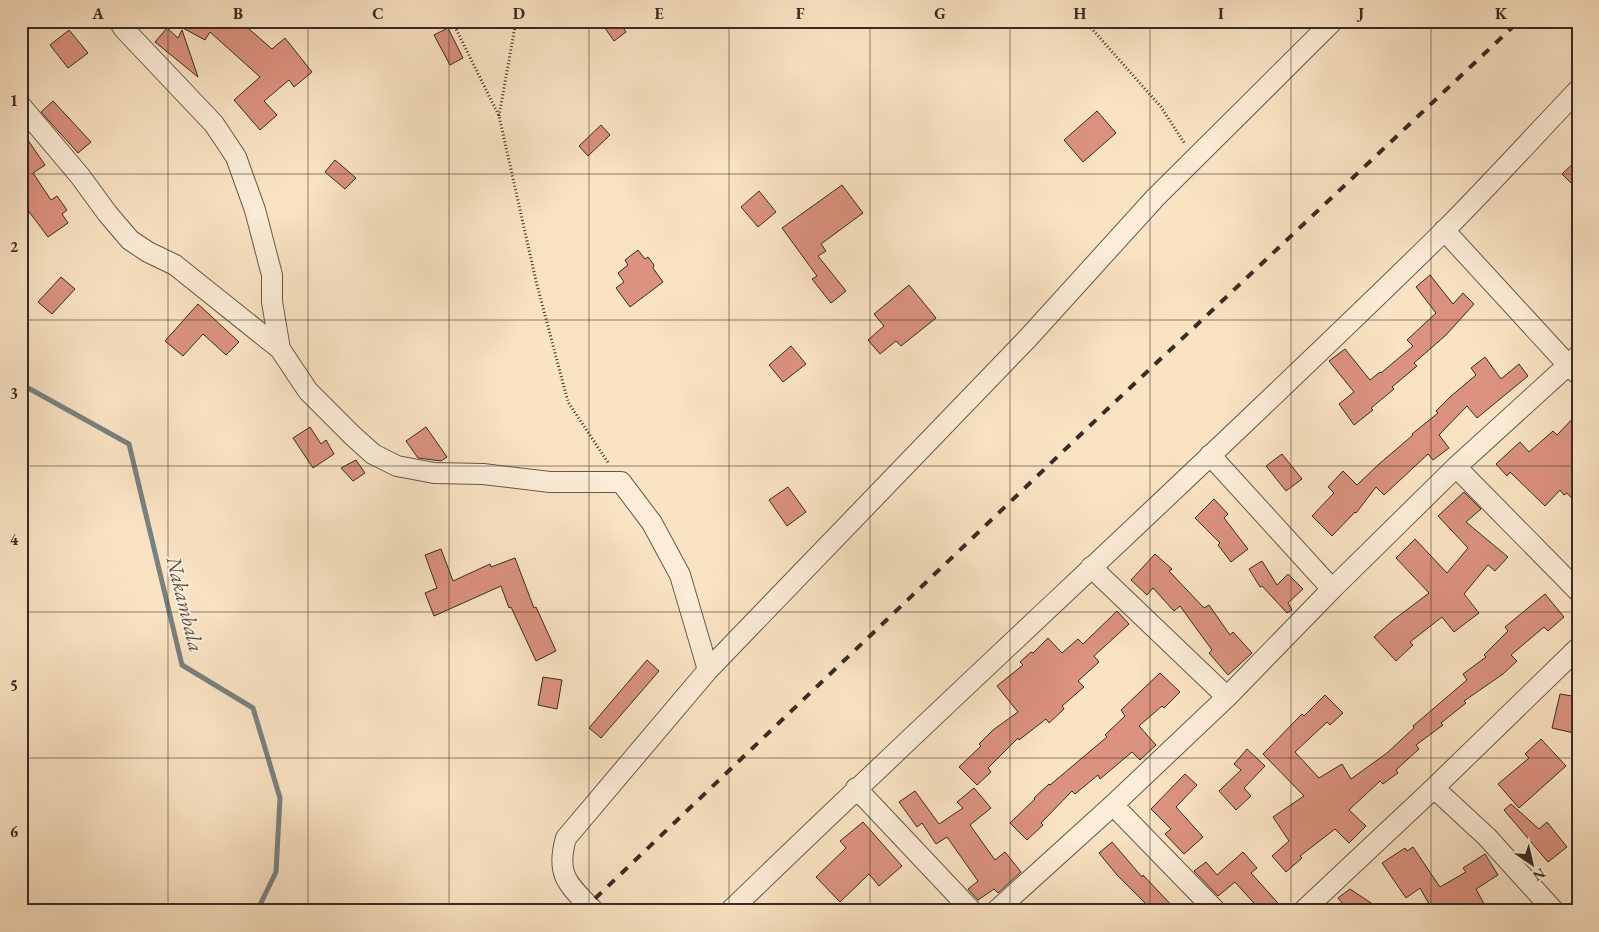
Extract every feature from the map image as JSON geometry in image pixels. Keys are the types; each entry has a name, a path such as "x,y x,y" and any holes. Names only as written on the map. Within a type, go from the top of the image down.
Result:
{"street":[{"path":"119,21 124,29 214,124 236,157 255,210 272,275 272,302 280,349"},
{"path":"594,911 566,881 562,852 566,838 708,670 926,446 1028,338 1155,198 1333,21"},
{"path":"730,911 856,788 1210,455 1444,230 1578,90"},
{"path":"21,106 80,176 106,213 130,240 148,252 175,265 280,349 308,390 373,454 397,466 434,473 483,474 550,482 621,482 652,523 680,576 708,670"},
{"path":"996,911 1227,698 1332,589 1456,467 1574,365 1444,230"},
{"path":"1210,455 1332,589"},
{"path":"1456,467 1578,591"},
{"path":"1090,568 1227,698"},
{"path":"1303,911 1434,788 1578,648"},
{"path":"856,788 972,911"},
{"path":"1434,788 1487,837 1554,911"},
{"path":"1113,805 1216,911"}],"path":[{"path":"450,21 456,29 499,116 536,281 568,402 621,482"},
{"path":"499,116 516,21"},
{"path":"1083,21 1161,107 1194,159"}],"building":[{"path":"170,21 240,21 272,49 285,38 312,72 294,87 289,80 264,101 277,115 260,130 234,100 260,77 210,32 205,40"},
{"path":"600,21 618,21 626,32 614,41"},
{"path":"167,28 178,38 182,30 198,77 155,42"},
{"path":"448,28 463,58 450,65 434,35"},
{"path":"69,30 88,53 68,68 50,45"},
{"path":"53,101 91,142 78,153 41,112"},
{"path":"1097,111 1116,133 1083,162 1064,140"},
{"path":"601,125 610,135 588,156 579,146"},
{"path":"21,130 45,165 33,173 51,200 57,196 67,210 62,214 68,223 48,237 21,201"},
{"path":"1578,159 1578,190 1562,174"},
{"path":"335,160 356,178 345,189 325,172"},
{"path":"842,185 863,213 821,244 826,251 818,256 846,291 831,303 812,279 817,276 782,228"},
{"path":"759,191 776,212 758,227 741,207"},
{"path":"638,250 645,259 648,257 663,282 630,307 616,288 624,282 618,273 628,265 625,260"},
{"path":"1430,275 1453,304 1463,293 1474,304 1446,335 1414,363 1417,366 1371,408 1373,410 1354,425 1339,404 1354,392 1329,361 1345,349 1370,380 1413,346 1407,340 1436,313 1416,287"},
{"path":"61,277 75,289 52,314 38,302"},
{"path":"909,285 936,318 901,346 896,341 880,354 868,340 884,326 874,314"},
{"path":"198,304 239,342 226,355 203,334 183,356 165,341"},
{"path":"791,346 806,364 783,382 769,365"},
{"path":"1485,357 1501,379 1519,364 1528,376 1477,418 1467,406 1439,435 1449,448 1433,460 1428,454 1384,495 1376,487 1356,513 1332,536 1312,516 1334,493 1328,487 1343,471 1357,485 1412,434 1438,413 1436,411 1476,375 1471,368"},
{"path":"1578,413 1578,505 1567,493 1564,495 1560,490 1545,506 1510,472 1507,476 1496,464 1520,442 1529,452 1553,431 1557,435"},
{"path":"310,427 321,444 326,440 334,454 313,468 293,438"},
{"path":"426,427 447,457 441,461 418,458 406,441"},
{"path":"1282,454 1302,479 1286,491 1266,466"},
{"path":"356,460 365,473 353,481 341,468"},
{"path":"788,487 806,512 787,526 769,500"},
{"path":"1464,492 1481,509 1466,522 1508,557 1495,571 1488,565 1464,594 1479,613 1454,632 1442,617 1410,642 1413,645 1396,661 1374,637 1429,593 1396,558 1415,539 1447,573 1468,548 1438,516"},
{"path":"1214,499 1228,514 1224,518 1248,549 1231,562 1218,545 1220,543 1195,518"},
{"path":"441,549 453,581 490,564 491,567 515,558 534,608 536,607 556,651 536,661 511,607 509,608 501,586 434,616 425,593 437,588 425,555"},
{"path":"1155,554 1172,569 1169,571 1204,608 1209,605 1230,635 1233,632 1252,653 1228,675 1209,653 1212,650 1180,606 1174,611 1153,588 1147,595 1131,580"},
{"path":"1262,561 1277,585 1288,574 1303,589 1288,603 1292,610 1287,613 1262,586 1260,587 1249,569"},
{"path":"1545,594 1564,617 1548,631 1544,627 1511,655 1517,661 1503,674 1464,701 1466,703 1441,723 1443,725 1416,745 1419,749 1396,770 1398,773 1383,784 1380,781 1349,810 1366,826 1349,843 1335,829 1300,856 1302,858 1286,872 1272,856 1289,841 1273,817 1304,796 1263,754 1302,714 1304,716 1325,695 1343,713 1330,725 1327,722 1295,752 1319,778 1342,764 1351,779 1387,753 1414,728 1413,726 1467,680 1463,674 1486,657 1484,655 1508,631 1505,627"},
{"path":"1117,611 1129,624 1094,656 1099,662 1078,681 1084,687 1062,706 1064,709 1049,723 1046,719 1019,740 1018,738 988,768 991,772 977,785 959,767 981,746 979,744 993,730 1018,712 997,686 1023,665 1020,662 1031,652 1033,653 1048,638 1062,653 1078,639 1083,644"},
{"path":"647,660 659,671 601,738 589,728"},
{"path":"1160,673 1180,692 1164,708 1162,706 1139,726 1156,745 1140,760 1132,752 1100,779 1098,775 1075,794 1072,791 1041,823 1043,825 1027,840 1010,823 1049,784 1107,737 1105,735 1125,716 1121,710"},
{"path":"543,677 562,680 557,709 538,705"},
{"path":"1560,694 1578,697 1578,734 1552,728"},
{"path":"1541,739 1566,766 1519,808 1498,784 1529,758 1525,754"},
{"path":"1247,749 1265,766 1244,788 1251,796 1236,810 1219,791 1241,770 1234,764"},
{"path":"1185,774 1197,785 1176,807 1203,837 1184,854 1165,834 1171,829 1151,809"},
{"path":"974,788 991,808 970,825 995,860 1005,852 1021,872 998,893 994,889 978,900 968,889 978,881 947,837 936,844 922,823 917,827 899,802 915,791 939,824 963,808 957,802"},
{"path":"1511,804 1539,829 1547,822 1567,847 1548,862 1504,810"},
{"path":"863,822 902,866 879,886 869,874 840,902 816,877 846,848 840,841"},
{"path":"1112,842 1142,877 1143,875 1177,911 1153,911 1117,875 1099,853"},
{"path":"1413,847 1440,887 1466,872 1463,868 1485,854 1498,875 1476,889 1488,911 1433,911 1420,888 1406,898 1382,863 1405,848 1407,851"},
{"path":"1243,852 1257,868 1251,873 1285,911 1261,911 1235,882 1218,896 1194,871 1206,862 1217,875"},
{"path":"1350,889 1383,911 1349,911 1338,898"}],"waterway":[{"name":"Nakambala","path":"21,384 129,444 182,665 253,708 280,798 276,872 257,911"}],"railway":[{"path":"582,911 1098,418 1519,21"}]}
